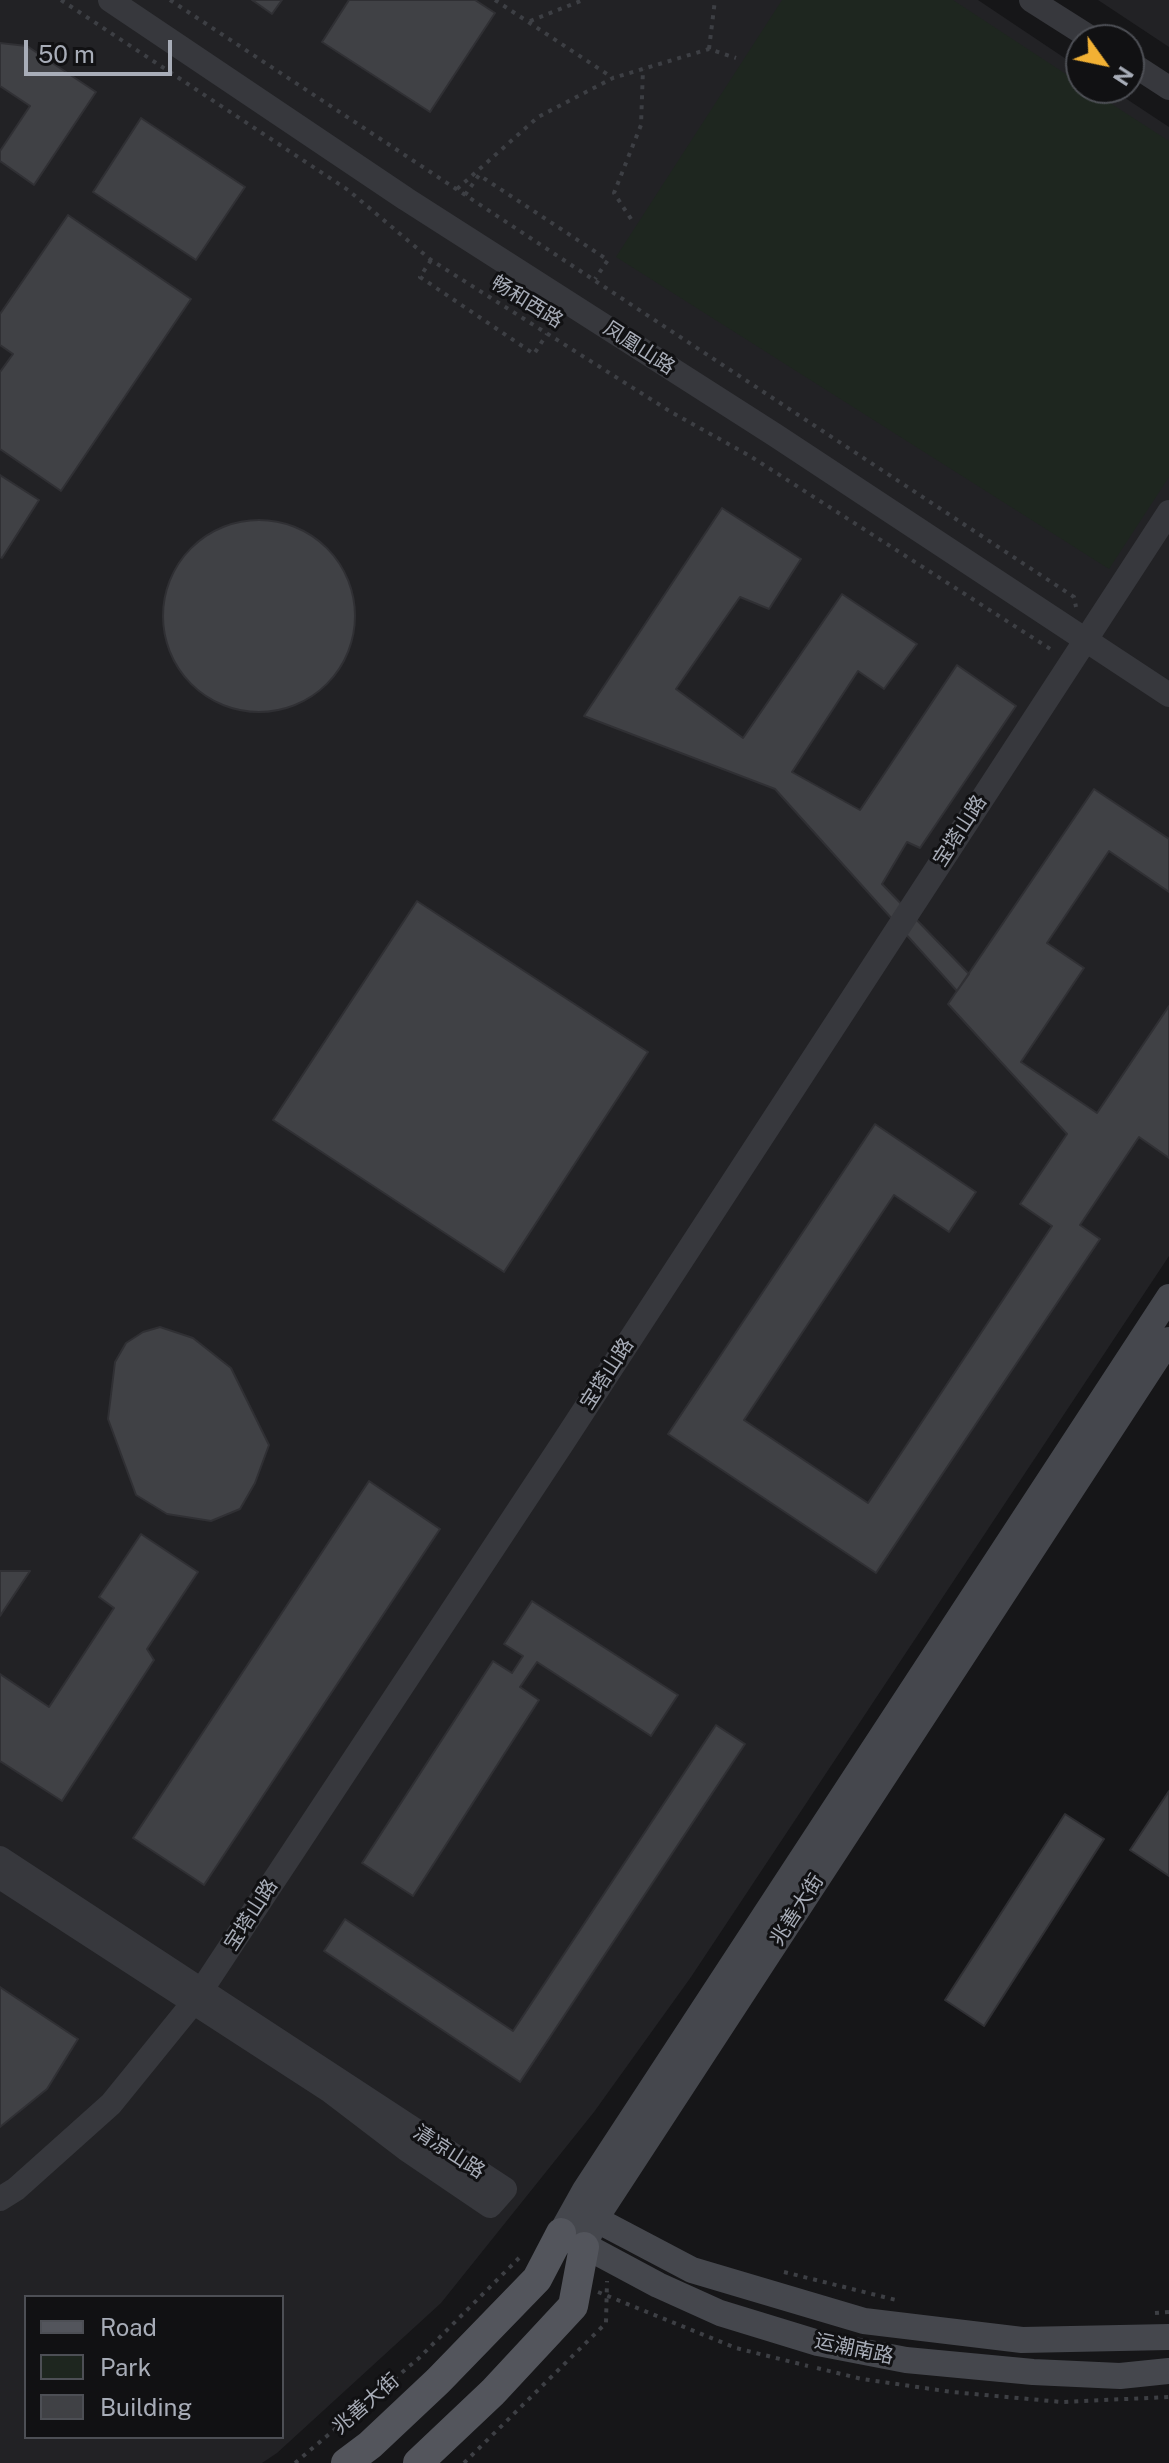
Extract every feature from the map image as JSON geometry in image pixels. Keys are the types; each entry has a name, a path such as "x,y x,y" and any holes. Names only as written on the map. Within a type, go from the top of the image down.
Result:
{"main road":[{"name":"兆善大街","path":"418,2463 493,2392 573,2306 578,2227 1169,1297"},
{"name":"兆善大街","path":"346,2463 370,2445 438,2381 537,2279 578,2227 1169,1340"},
{"name":"运潮南路","path":"578,2227 692,2270 864,2321 1022,2340 1169,2337"},
{"name":"运潮南路","path":"578,2227 658,2285 720,2313 818,2343 906,2360 1033,2372 1120,2376 1169,2371"}],"street":[{"name":"凤凰山路","path":"110,0 406,199 775,435 1169,695"},
{"path":"1031,0 1069,24"},
{"path":"1145,72 1169,88"},
{"name":"宝塔山路","path":"0,2199 16,2189 111,2104 197,1997 564,1441 1169,512"},
{"name":"清凉山路","path":"0,1858 197,1997 330,2091 406,2149 490,2206 505,2189 197,1997 0,1877"}],"path":[{"name":"畅和西路","path":"61,0 348,190 431,260 671,412 750,456 1070,662"},
{"path":"170,0 1074,597 1084,640"},
{"path":"495,0 613,78"},
{"path":"528,22 583,0"},
{"path":"709,49 715,0"},
{"path":"457,189 538,117 613,78 709,49 736,58"},
{"path":"631,219 614,193 641,125 643,69"},
{"path":"465,195 479,175 608,260 594,280"},
{"path":"431,260 420,277 534,354 547,334"},
{"name":"兆善大街","path":"295,2463 419,2358 527,2250"},
{"path":"778,2270 906,2302"},
{"path":"1153,2313 1169,2312"}],"shaded area":[{"path":"0,0 978,0 1065,58 1065,104 1134,104 1169,127 1169,1256 691,1977 594,2112 441,2303 277,2453 262,2463 0,2463"},
{"path":"1098,0 1169,0 1169,47 1145,31 1145,24 1134,24"}],"green space":[{"path":"782,0 953,0 1065,74 1065,104 1112,104 1169,141 1169,477 1109,569 616,257"}],"building":[{"path":"252,0 282,0 272,14"},
{"path":"349,0 475,0 495,13 430,112 322,42"},
{"path":"0,43 27,46 96,92 34,185 0,161 0,151 30,106 0,86"},
{"path":"141,118 245,187 196,260 93,192"},
{"path":"68,215 191,299 61,491 0,449 0,372 13,354 0,345 0,314"},
{"path":"0,475 39,500 2,558 0,557"},
{"path":"722,508 801,559 769,609 740,597 676,689 743,738 842,594 917,644 884,689 858,671 792,772 860,810 957,665 1016,706 920,848 907,842 882,884 969,974 957,991 775,789 584,716"},
{"path":"259,520 296,527 327,548 348,579 355,616 348,653 327,684 296,705 259,712 222,705 191,684 170,653 163,616 170,579 191,548 222,527"},
{"path":"1094,789 1169,839 1169,892 1109,851 1047,943 1084,968 1021,1062 1097,1113 1169,1006 1169,1158 1139,1137 1080,1225 1100,1239 876,1573 668,1434 875,1124 976,1192 949,1232 894,1195 744,1420 868,1503 1052,1226 1020,1204 1067,1134 948,1004"},
{"path":"417,901 648,1052 504,1272 273,1120"},
{"path":"160,1327 193,1338 231,1368 269,1445 255,1483 240,1509 211,1521 167,1514 136,1495 108,1419 115,1362 126,1343 143,1332"},
{"path":"369,1481 440,1529 204,1885 133,1838"},
{"path":"141,1534 198,1572 147,1649 154,1660 62,1801 0,1761 0,1674 49,1707 114,1608 99,1597"},
{"path":"0,1571 30,1571 0,1616"},
{"path":"532,1601 678,1695 651,1736 537,1662 520,1687 539,1700 413,1896 362,1863 493,1661 512,1673 523,1656 504,1644"},
{"path":"716,1725 745,1744 520,2082 324,1951 345,1919 513,2031"},
{"path":"1169,1791 1169,1876 1130,1850"},
{"path":"1065,1814 1104,1839 984,2026 945,2000"},
{"path":"0,1987 78,2039 47,2089 0,2127"}]}
